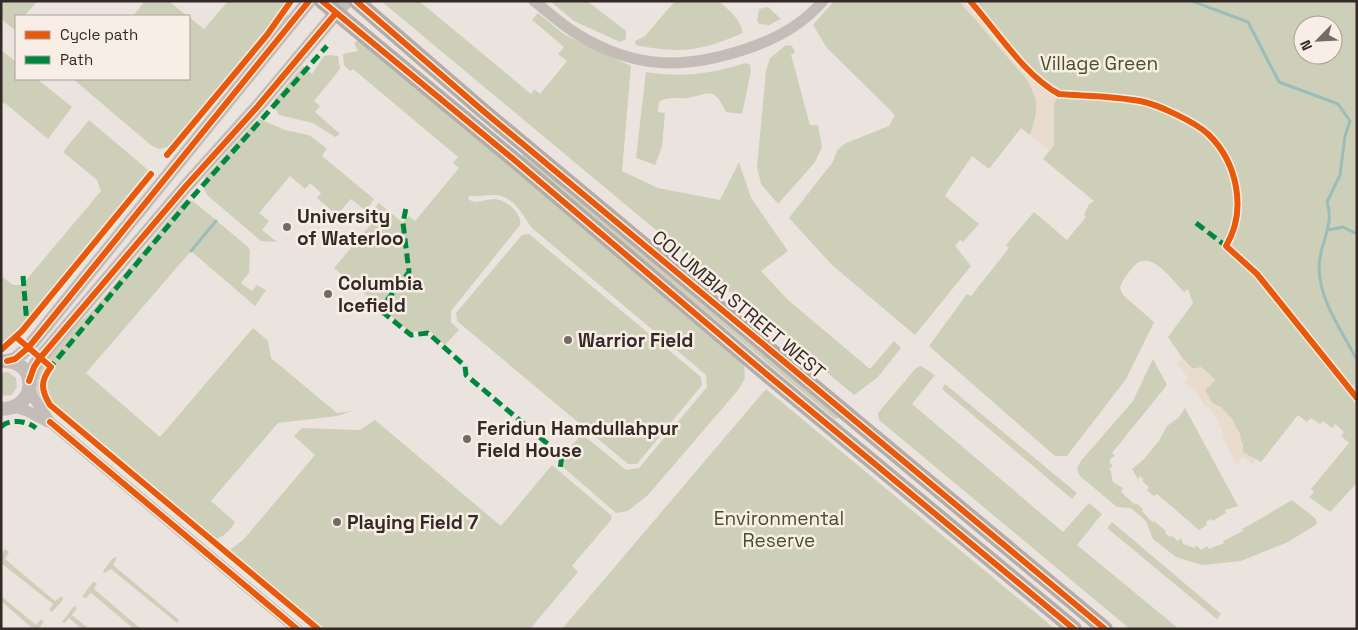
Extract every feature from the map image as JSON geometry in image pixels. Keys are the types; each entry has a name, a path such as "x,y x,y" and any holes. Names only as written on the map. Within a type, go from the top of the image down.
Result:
{"main road":[{"name":"COLUMBIA STREET WEST","path":"322,1 341,7 1074,629"},
{"name":"COLUMBIA STREET WEST","path":"356,1 482,110 1105,629"}],"street":[{"path":"4,361 15,359 28,348 309,1"},
{"path":"534,1 576,34 605,49 637,59 667,64 697,63 756,46 795,26 823,1"},
{"path":"5,409 27,398 34,367 40,358 341,7"},
{"path":"169,173 186,186"},
{"path":"4,361 23,368 33,397 50,422"},
{"path":"5,409 27,410 50,422 297,629"}],"green space":[{"path":"1,1 38,1 25,15 15,15 15,30 1,19"},
{"path":"145,1 169,1 186,15 134,15"},
{"path":"228,1 283,1 288,17 229,88 167,147 159,149 152,146 74,80 190,80 190,18 204,29"},
{"path":"381,1 419,1 531,94 534,89 540,94 567,61 558,54 564,47 532,20 538,13 565,35 631,66 622,171 658,188 720,200 739,162 751,198 788,251 761,271 788,300 870,369 894,341 901,348 877,378 854,395"},
{"path":"550,1 587,1 626,31 626,39 620,42 574,21"},
{"path":"675,1 718,1 737,19 743,33 715,44 691,49 679,50 636,45 635,41 645,36"},
{"path":"834,1 959,1 1013,61 1023,74 1035,97 1036,112 1030,135 1021,128 989,169 972,156 946,194 945,196 979,224 963,242 960,240 955,246 971,266 915,335 832,265 789,218 832,163 838,149 846,143 889,126 895,115 827,48 813,25"},
{"name":"Village Green","path":"976,1 1357,1 1357,483 1330,512 1309,497 1314,492 1311,489 1349,443 1341,436 1344,432 1335,424 1332,428 1323,421 1320,424 1311,418 1307,422 1298,415 1261,462 1242,452 1243,445 1222,408 1212,403 1205,390 1215,380 1201,367 1193,369 1183,359 1168,337 1193,303 1188,289 1184,292 1165,272 1151,262 1144,261 1137,264 1130,271 1120,288 1123,295 1154,322 1126,379 1067,456 1055,456 929,346 967,294 971,296 1009,248 1006,245 1034,212 1067,240 1086,217 1084,215 1089,204 1094,201 1043,159 1054,145 1054,103 1061,92 1030,67"},
{"path":"768,7 781,19 769,25 759,24 757,21 759,9"},
{"path":"359,40 744,361 745,378 739,389 648,495 628,511 616,513 563,467 564,454 582,434 626,470 639,468 707,387 706,375 532,228 516,205 505,197 498,195 470,195 468,199 477,202 495,199 504,202 513,208 519,216 520,225 451,311 451,322 459,330 445,345 429,330 410,332 334,268 376,218 370,213 379,203 403,223 409,216 415,221 459,168 453,163 458,157 353,69 350,71 344,65 343,54 358,51 354,43"},
{"path":"786,45 792,46 795,52 791,55 810,125 818,125 822,147 815,162 778,204 761,184 757,167 766,71 770,58"},
{"path":"1,50 15,61 15,80 38,80 72,107 48,139 5,103 1,104"},
{"path":"324,56 338,56 340,69 314,101 320,106 315,112 340,134 335,137 313,123 279,115 273,105 274,100 303,66 312,74"},
{"path":"745,63 750,65 751,71 742,114 726,112 714,94 710,93 687,98 662,100 659,102 658,112 665,113 662,147 655,165 636,158 646,72 671,75 696,74"},
{"path":"260,119 285,130 309,135 325,147 326,150 322,156 374,199 366,211 351,199 337,215 317,198 321,193 310,183 305,189 290,176 259,213 269,221 262,230 277,242 261,241 207,195 204,189 205,177 253,124"},
{"path":"89,120 148,170 17,331 1,345 1,276 13,285 22,285 101,191 97,180 63,152"},
{"path":"523,154 839,418 835,419 523,160 521,158"},
{"path":"185,200 193,201 247,246 250,250 249,273 241,283 252,291 257,285 266,290 255,306 191,251 86,373 160,437 253,328 268,341 271,358 337,413 352,411 337,416 278,423 211,501 235,522 230,530 223,535 207,542 50,411 41,399 36,386 37,376 47,356 96,306"},
{"name":"Warrior Field","path":"529,234 701,377 702,385 637,464 628,464 457,321 456,313 522,235"},
{"path":"1153,359 1167,385 1112,453 1115,456 1110,459 1110,463 1113,466 1110,468 1113,482 1123,488 1121,492 1135,505 1136,503 1143,509 1142,511 1152,522 1154,521 1166,531 1165,533 1170,537 1172,536 1178,541 1181,538 1183,544 1195,548 1196,545 1201,550 1207,546 1209,549 1224,543 1223,541 1243,531 1242,529 1292,500 1316,519 1317,524 1288,542 1241,561 1202,565 1176,557 1153,539 1146,521 1131,508 1117,507 1080,476 1077,469 1080,462 1133,401"},
{"path":"921,366 935,375 912,404 1063,532 1089,503 1102,514 1077,545 1179,629 1130,629 879,420 878,413 916,368"},
{"path":"8,372 16,378 17,387 12,395 2,396 1,373"},
{"path":"945,384 1077,493 1072,499 942,389"},
{"name":"Environmental Reserve","path":"766,389 1055,629 562,629"},
{"path":"1185,408 1238,506 1225,510 1226,513 1212,521 1211,519 1206,522 1207,525 1199,530 1157,494 1154,496 1147,490 1149,487 1142,481 1144,480 1140,476 1138,479 1132,469 1144,459 1159,441 1167,426 1179,417"},
{"path":"375,420 501,526 552,465 612,516 611,520 572,566 578,572 530,629 311,629 223,555 244,539 315,455 294,436 302,428 360,430"},
{"path":"1112,522 1221,614 1217,619 1107,528"},
{"path":"5,549 9,552 5,559 55,601 62,596 63,600 52,612 49,610 53,604 1,563 1,554"},
{"path":"117,557 113,565 179,620 177,623 111,569 104,573 103,571 113,558"},
{"path":"93,582 97,583 94,589 141,629 134,629 91,593 86,598 83,597"},
{"path":"1,596 36,625 41,619 44,622 38,629 33,629 1,601"},
{"path":"74,606 77,608 72,615 89,629 82,629 69,618 65,623 62,622"}],"shaded area":[{"path":"959,1 976,1 1030,67 1061,92 1054,103 1054,145 1050,151 1030,135 1036,120 1036,99 1028,81"},
{"path":"1183,359 1193,369 1201,367 1215,379 1205,390 1212,403 1222,408 1232,419 1240,434 1243,452 1256,460 1252,464 1242,456 1238,464 1235,462 1221,434 1223,433 1217,419 1208,407 1205,407 1196,391 1184,383 1188,378 1177,363"}],"waterway":[{"path":"1192,1 1248,22 1279,82 1338,104 1350,121 1345,136 1340,175 1327,202 1329,219 1319,267 1320,279 1327,303 1357,360"},
{"path":"191,251 216,221"},
{"path":"1328,230 1343,227 1357,234"}],"marked path":[{"path":"48,370 188,202 327,46"},
{"path":"386,315 385,303 409,272 403,223 406,208"},
{"path":"1196,223 1226,246"},
{"path":"23,276 27,325"},
{"path":"370,302 411,335 428,333 465,366 466,375 562,456 560,469"},
{"path":"1,427 9,422 18,422 36,428"}],"cycle path":[{"path":"167,155 267,35 291,1"},
{"path":"7,361 15,359 28,348 309,1"},
{"path":"322,1 1074,629"},
{"path":"356,1 482,110 1105,629"},
{"path":"970,1 1011,52 1034,76 1059,94 1140,101 1185,119 1208,134 1226,159 1236,188 1236,218 1226,246 1257,274 1357,398"},
{"path":"29,381 34,367 40,358 336,13"},
{"path":"1,350 22,331 151,174"},
{"path":"16,337 51,367 43,381 43,390 50,405 318,629"},
{"path":"50,422 297,629"}],"place":[{"name":"University of Waterloo","path":"287,227"},
{"name":"Columbia Icefield","path":"328,294"},
{"name":"Warrior Field","path":"568,340"},
{"name":"Feridun Hamdullahpur Field House","path":"467,439"},
{"name":"Playing Field 7","path":"337,522"}]}
